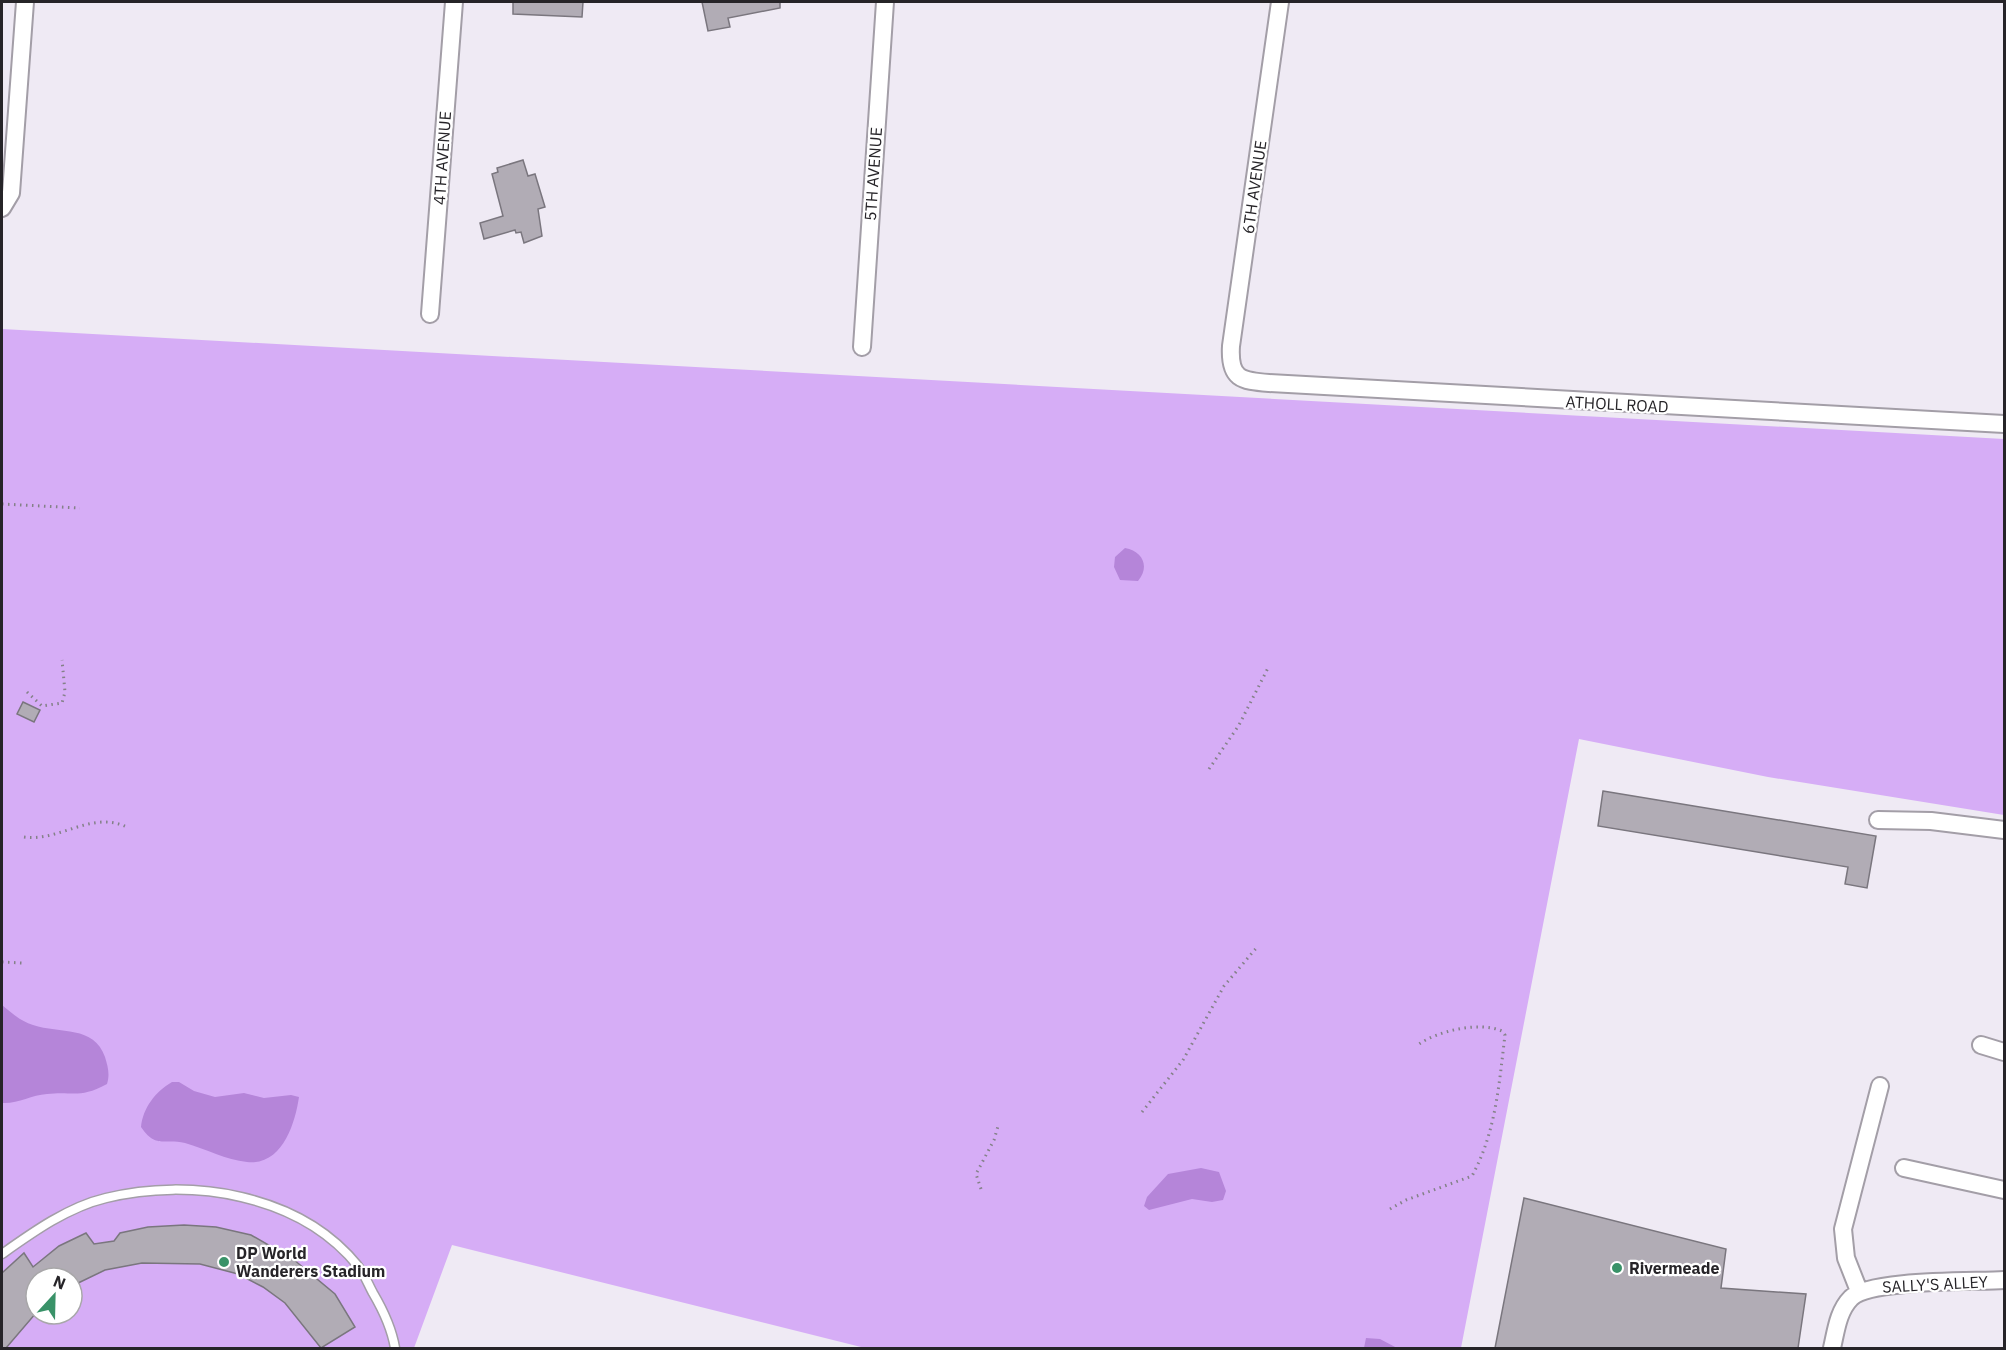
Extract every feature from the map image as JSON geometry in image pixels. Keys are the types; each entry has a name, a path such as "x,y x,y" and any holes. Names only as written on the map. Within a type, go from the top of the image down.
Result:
{"street":[{"path":"2,208 11,193 25,2"},
{"name":"4TH AVENUE","path":"430,314 454,2"},
{"name":"5TH AVENUE","path":"862,347 885,2"},
{"name":"6TH AVENUE","path":"1233,372 1231,346 1280,2"},
{"name":"ATHOLL ROAD","path":"1233,372 1245,380 1269,383 2004,424"},
{"path":"1878,820 1931,821 2004,830"},
{"path":"1981,1045 2004,1052"},
{"path":"1859,1292 1846,1258 1844,1229 1880,1086"},
{"path":"1904,1168 2004,1190"},
{"name":"SALLY'S ALLEY","path":"1832,1348 1840,1314 1845,1305 1859,1292 1891,1286 2004,1280"}],"lane":[{"path":"2,1254 69,1212 104,1198 181,1188 212,1190 244,1197 287,1212 326,1236 358,1266 381,1307 395,1348"}],"path":[{"path":"2,504 80,508"},
{"path":"27,692 42,706 62,703 66,692 62,660"},
{"path":"1209,769 1239,725 1269,666"},
{"path":"24,837 45,837 99,821 117,822 129,828"},
{"path":"1142,1112 1183,1060 1224,986 1258,946"},
{"path":"2,962 22,963"},
{"path":"1390,1209 1406,1200 1472,1176 1486,1148 1492,1127 1505,1035 1502,1031 1465,1029 1434,1036 1419,1044"},
{"path":"981,1189 976,1174 994,1140 998,1126"}],"shaded area":[{"path":"2,329 2004,439 2004,815 1768,777 1579,739 1461,1348 865,1348 452,1245 414,1348 2,1348"},
{"path":"1125,548 1136,552 1143,560 1144,570 1138,581 1120,580 1114,567 1115,557"},
{"path":"2,1005 28,1023 43,1028 75,1032 93,1040 105,1057 108,1070 107,1084 83,1093 56,1093 2,1103"},
{"path":"172,1082 179,1082 194,1091 215,1097 244,1093 264,1098 291,1095 299,1097 290,1130 278,1150 259,1161 247,1162 224,1157 185,1143 156,1140 146,1134 141,1127 147,1107 160,1091"},
{"path":"1201,1168 1219,1172 1226,1191 1223,1200 1212,1202 1192,1199 1149,1210 1144,1206 1147,1197 1168,1174"},
{"path":"1366,1338 1380,1339 1397,1348 1364,1348"}],"building":[{"path":"513,2 583,2 582,17 513,14"},
{"path":"702,2 780,2 780,8 728,18 730,27 708,31"},
{"path":"523,160 528,176 535,174 545,207 538,209 542,236 524,243 521,232 516,233 515,230 484,239 480,223 503,216 492,174 498,172 497,168"},
{"path":"23,702 40,710 34,722 17,714"},
{"path":"1603,791 1876,836 1867,888 1845,884 1848,867 1598,826"},
{"name":"Rivermeade","path":"1524,1198 1726,1249 1721,1288 1806,1294 1798,1348 1495,1348"},
{"path":"184,1225 216,1227 251,1235 293,1259 335,1294 355,1327 321,1348 285,1303 263,1287 238,1274 200,1264 142,1263 105,1270 84,1280 84,1266 34,1266 59,1246 86,1233 94,1244 114,1241 120,1233 148,1227"},
{"path":"24,1253 32,1266 24,1266 25,1326 6,1348 2,1348 2,1273"}],"place":[{"name":"DP World Wanderers Stadium","path":"224,1262"},
{"name":"Rivermeade","path":"1617,1268"}]}
